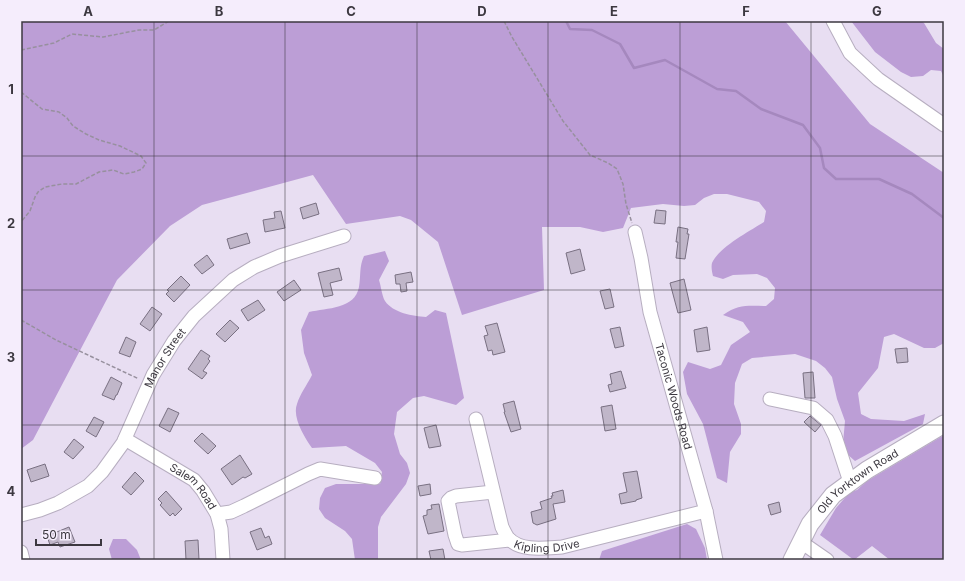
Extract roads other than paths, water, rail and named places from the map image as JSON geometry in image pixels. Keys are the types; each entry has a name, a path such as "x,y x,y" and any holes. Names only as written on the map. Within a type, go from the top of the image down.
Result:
{"main road":[{"name":"Old Yorktown Road","path":"792,560 810,524 833,495 867,470 944,424"}],"street":[{"path":"832,21 850,53 878,79 944,125"},
{"name":"Taconic Woods Road","path":"635,232 650,312 706,511 716,560"},
{"name":"Manor Street","path":"21,516 58,503 88,486 102,472 123,444 150,384 174,341 194,316 233,280 254,267 274,259 344,236"},
{"path":"770,399 813,408 827,420 835,436 850,482"},
{"name":"Kipling Drive","path":"476,419 502,527 510,540 514,543 540,548 562,547 706,511"},
{"name":"Salem Road","path":"125,439 194,480 204,491 217,514 221,529 223,560"},
{"path":"217,514 231,512 320,469 375,478"},
{"path":"493,492 450,498 448,501 458,544 462,545 510,540"},
{"path":"800,542 827,560"},
{"path":"21,552 23,560"}],"waterway":[{"path":"566,21 570,29 592,30 620,44 634,68 665,60 717,89 736,91 761,109 803,125 820,148 824,168 836,179 879,179 912,194 944,218"}]}
